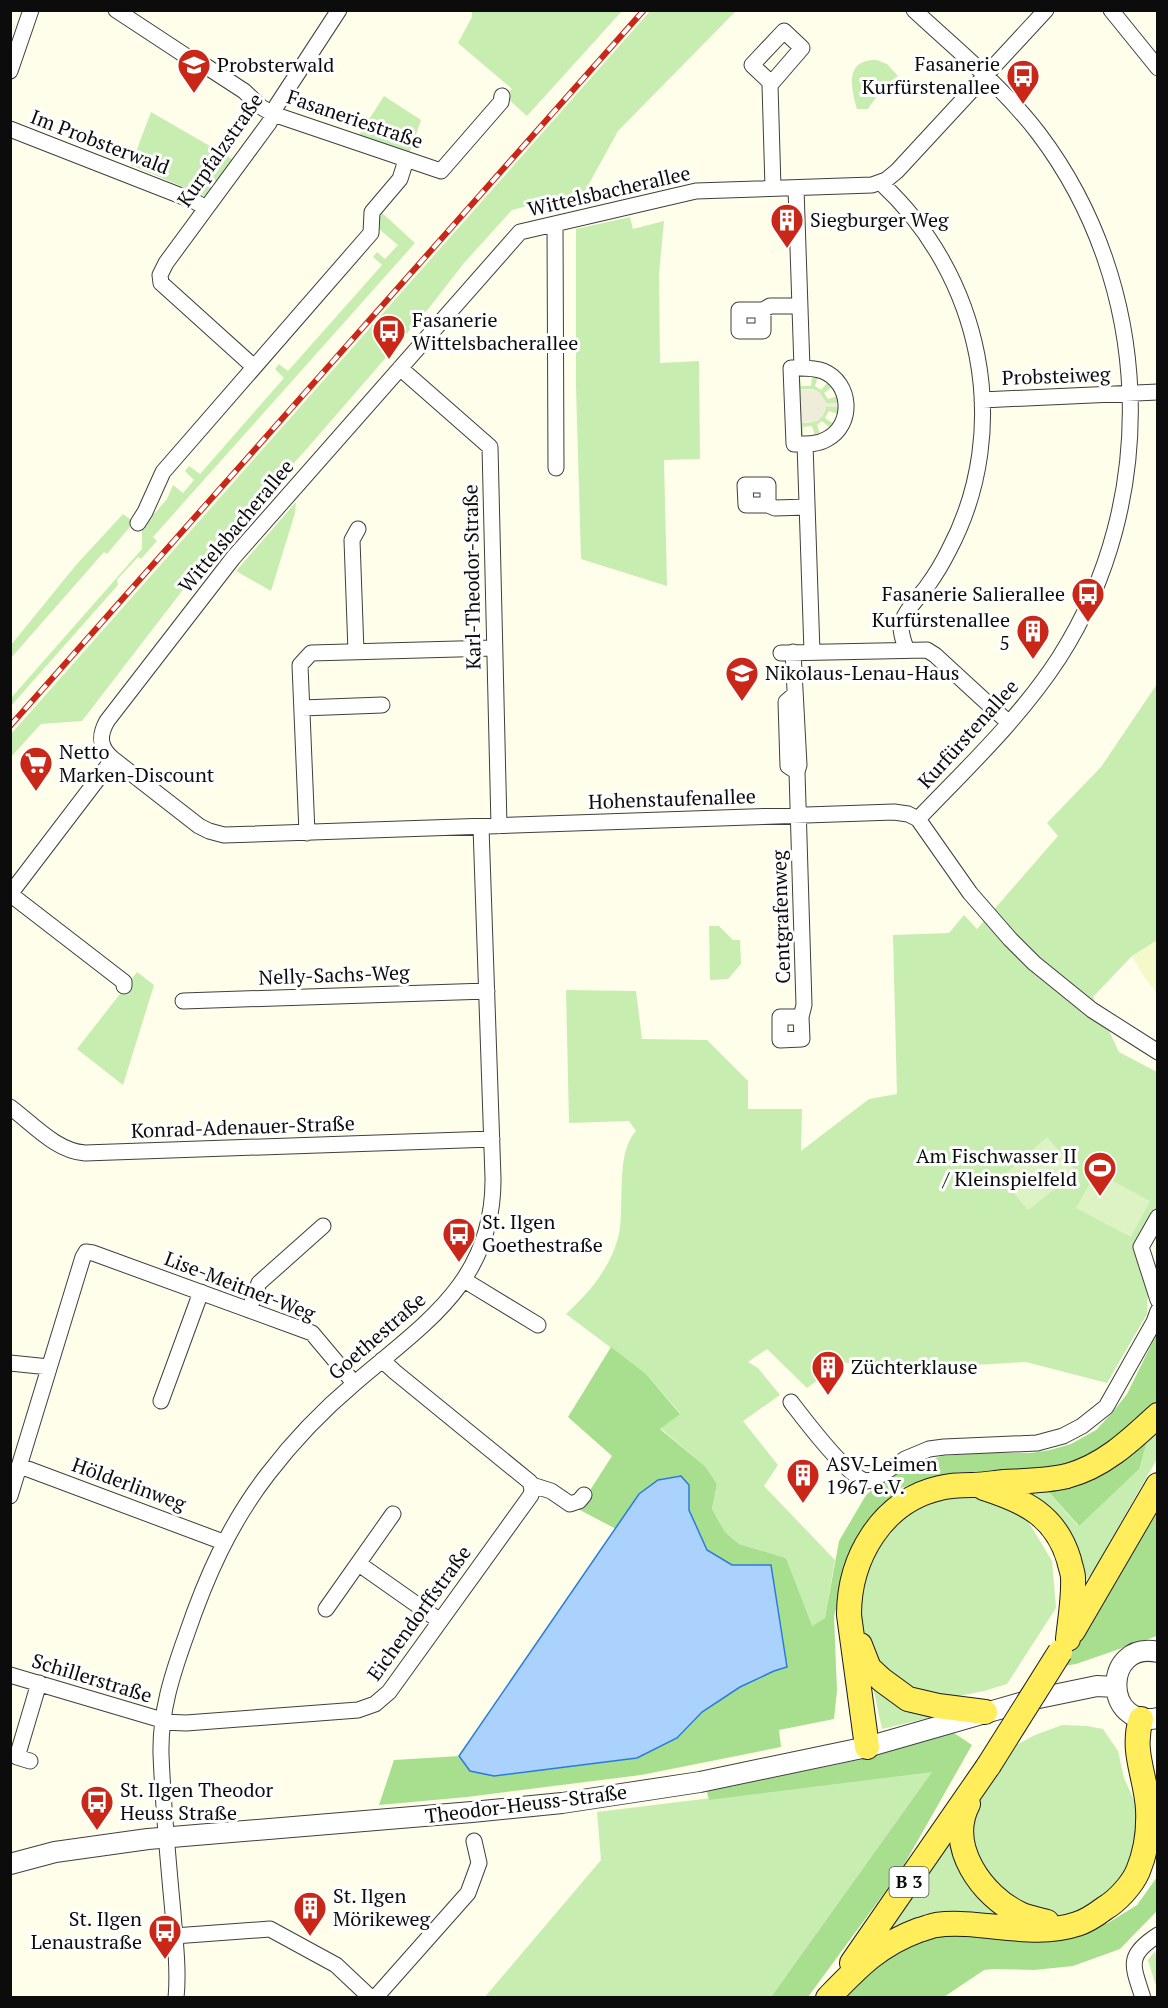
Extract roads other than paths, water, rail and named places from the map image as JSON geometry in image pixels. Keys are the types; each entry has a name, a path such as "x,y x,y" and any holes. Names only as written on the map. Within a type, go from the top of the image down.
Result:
{"main road":[{"path":"867,1747 849,1615 850,1588 868,1541 883,1521 909,1500 939,1488 1041,1481 1068,1476 1086,1469 1116,1451 1158,1415"},
{"path":"973,1485 1023,1503 1038,1512 1058,1534 1065,1547 1073,1576 1064,1646"},
{"name":"B 3","path":"828,1998 989,1765 1064,1646 1158,1485"},
{"path":"849,1615 869,1668 899,1693 908,1699 938,1706 985,1712"},
{"path":"828,1998 868,1957 901,1937 935,1925 973,1924 1017,1929 1047,1929 1077,1924 1115,1902 1137,1874 1146,1845 1148,1808 1137,1748 1137,1733 1149,1719"},
{"path":"989,1765 963,1815 961,1836 968,1861 980,1884 996,1899 1021,1915 1047,1922 1077,1924"}],"street":[{"path":"10,71 31,10"},
{"name":"Fasaneriestraße","path":"116,10 244,91 261,108 273,114 441,171 501,102 502,96"},
{"name":"Kurpfalzstraße","path":"254,367 161,283 160,275 166,263 267,126 339,10"},
{"name":"Kurfürstenallee","path":"914,10 986,76 1020,111 1040,136 1071,184 1093,227 1110,274 1122,317 1129,360 1131,393 1131,429 1126,480 1116,526 1102,571 1087,607 1058,660 1009,723 918,819"},
{"path":"906,649 901,633 903,620 950,549 969,501 979,454 982,400 978,358 956,287 940,256 915,218 902,202 881,183 892,176 1046,10"},
{"path":"1111,10 1158,68"},
{"path":"770,82 773,189"},
{"name":"Im Probsterwald","path":"10,129 194,201 206,208"},
{"path":"138,523 163,472 371,233 372,212 400,178 406,160"},
{"name":"Wittelsbacherallee","path":"113,759 102,746 100,738 106,721 233,558 520,232 696,191 881,183"},
{"path":"796,188 802,368"},
{"path":"555,224 556,468"},
{"path":"763,310 770,306 800,306"},
{"name":"Karl-Theodor-Straße","path":"400,368 490,447 499,826"},
{"path":"790,368 802,368 819,369 831,375 843,389 847,406 844,420 836,433 820,442 794,444 790,368"},
{"name":"Probsteiweg","path":"982,400 1158,392"},
{"path":"805,444 812,652 925,649 933,653 1009,723"},
{"path":"768,505 775,508 807,507"},
{"path":"356,652 352,540 358,529"},
{"path":"307,833 300,665 311,653 494,648"},
{"name":"Centgrafenweg","path":"801,1017 804,1005 797,772 788,766 786,702 794,695 787,653 812,652"},
{"path":"302,708 382,705"},
{"path":"113,759 10,894 124,982 124,986"},
{"name":"Hohenstaufenallee","path":"113,759 199,826 209,831 233,836 901,812 918,819"},
{"path":"918,819 970,893 1020,949 1085,1005 1128,1035 1158,1052"},
{"name":"Goethestraße","path":"176,1998 174,1936 161,1756 162,1721 166,1695 196,1604 223,1542 251,1496 312,1422 354,1383 432,1318 450,1299 464,1280 477,1255 490,1216 493,1190 492,1139 481,827"},
{"name":"Nelly-Sachs-Weg","path":"183,1001 487,990"},
{"name":"Konrad-Adenauer-Straße","path":"12,1112 61,1146 86,1153 492,1139"},
{"path":"1158,1217 1141,1247 1158,1300"},
{"path":"249,1310 259,1283 323,1226"},
{"name":"Lise-Meitner-Weg","path":"49,1367 86,1252 312,1333 354,1383"},
{"path":"464,1280 537,1325"},
{"path":"161,1401 201,1292"},
{"path":"791,1402 825,1444 856,1475 866,1481 873,1480 912,1455 928,1449 1044,1442 1064,1436 1082,1426 1106,1407 1158,1311"},
{"path":"382,1360 529,1480 532,1485 550,1491 570,1504 579,1501 584,1495"},
{"path":"10,1363 49,1367 10,1496"},
{"name":"Hölderlinweg","path":"20,1466 223,1542"},
{"name":"Eichendorffstraße","path":"162,1721 186,1723 358,1710 383,1698 531,1495 532,1485"},
{"path":"326,1609 393,1514"},
{"path":"359,1563 440,1621"},
{"path":"1149,1719 1131,1714 1123,1707 1117,1698 1116,1676 1121,1665 1129,1657 1151,1650 1158,1652"},
{"name":"Schillerstraße","path":"10,1675 162,1721"},
{"path":"30,1761 17,1757 39,1683"},
{"name":"Theodor-Heuss-Straße","path":"10,1864 55,1852 166,1837 562,1803 700,1782 867,1747 1034,1699 1097,1686 1115,1687"},
{"path":"174,1936 270,1929 336,1965 373,1998 468,1893 479,1863 474,1841"},
{"path":"1143,1998 1133,1965 1134,1959 1139,1950 1158,1935"}],"water":[{"path":"681,1476 689,1485 689,1510 707,1550 732,1565 771,1565 787,1667 740,1687 702,1712 677,1738 637,1758 494,1776 470,1771 459,1756 639,1494 658,1480"}],"railway":[{"path":"10,726 644,10"}],"place":[{"name":"Probsterwald","path":"194,94"},
{"name":"Fasanerie Kurfürstenallee","path":"1023,105"},
{"name":"Siegburger Weg","path":"787,249"},
{"name":"Fasanerie Wittelsbacherallee","path":"389,360"},
{"name":"Fasanerie Salierallee","path":"1088,623"},
{"name":"Kurfürstenallee 5","path":"1033,660"},
{"name":"Nikolaus-Lenau-Haus","path":"742,702"},
{"name":"Netto Marken-Discount","path":"36,792"},
{"name":"Am Fischwasser II / Kleinspielfeld","path":"1100,1197"},
{"name":"St. Ilgen Goethestraße","path":"459,1263"},
{"name":"Züchterklause","path":"828,1396"},
{"name":"ASV-Leimen 1967 e.V.","path":"803,1504"},
{"name":"St. Ilgen Theodor Heuss Straße","path":"97,1831"},
{"name":"St. Ilgen Mörikeweg","path":"310,1937"},
{"name":"St. Ilgen Lenaustraße","path":"165,1960"}]}
